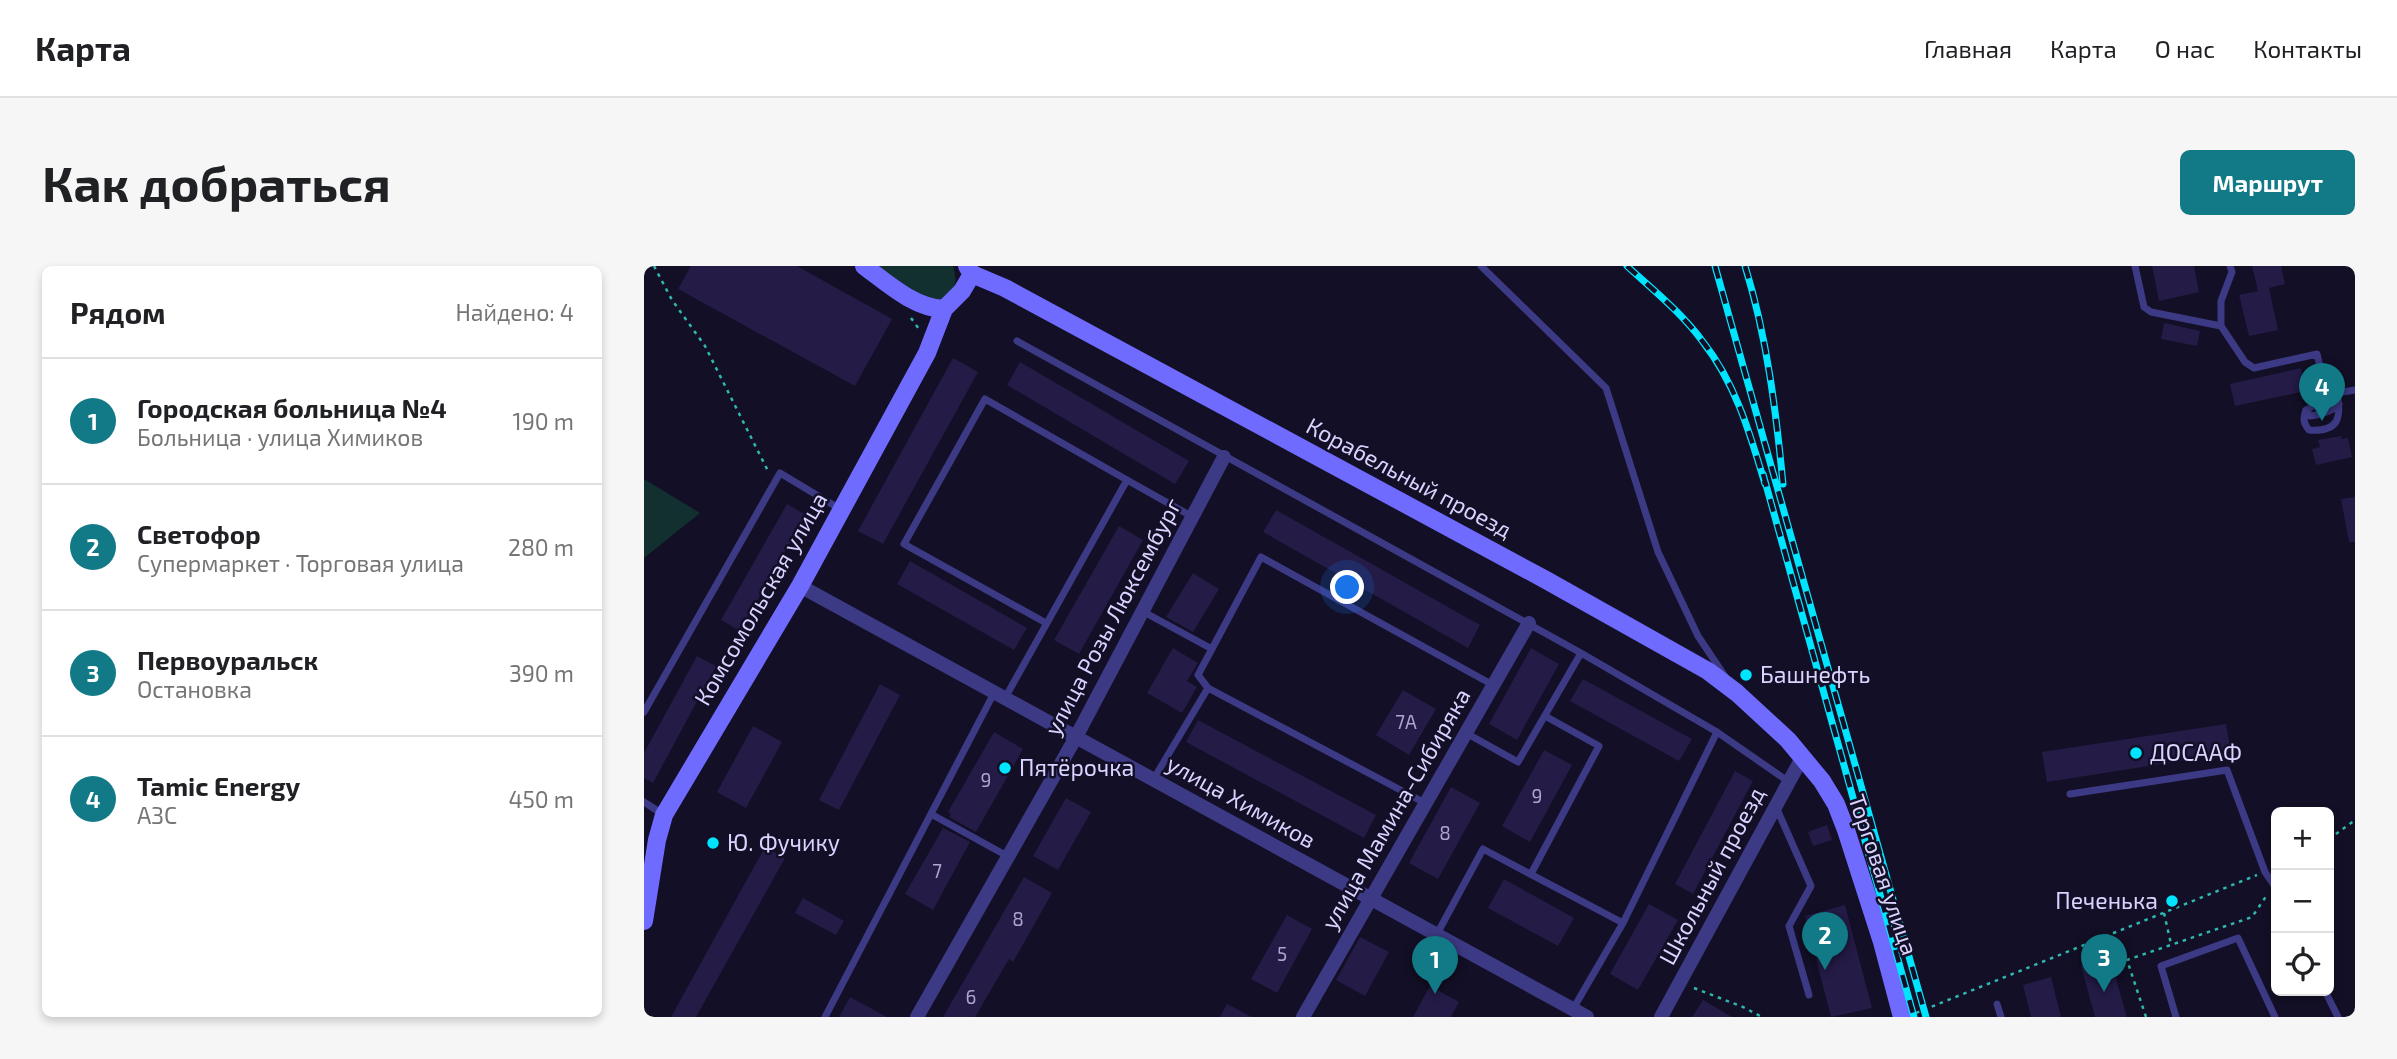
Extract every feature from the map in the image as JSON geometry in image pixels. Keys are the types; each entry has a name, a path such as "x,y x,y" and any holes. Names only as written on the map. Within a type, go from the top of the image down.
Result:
{"street":[{"path":"864,266 908,297 928,307 944,309 962,291 969,270"},
{"name":"Корабельный проезд","path":"969,270 1546,580 1708,671 1772,724 1802,756"},
{"name":"Комсомольская улица","path":"644,919 657,840 664,815 800,586 927,354 944,309"},
{"name":"улица Розы Люксембург","path":"917,1017 1076,737 1224,457"},
{"name":"улица Химиков","path":"800,586 1587,1017"},
{"name":"улица Мамина-Сибиряка","path":"1303,1017 1529,623"},
{"name":"Школьный проезд","path":"1661,1017 1802,756"},
{"name":"Торговая улица","path":"1802,756 1829,793 1846,830 1882,942 1901,1016"}],"lane":[{"path":"1482,266 1606,388 1658,552 1698,636 1737,693"},
{"path":"2135,266 2144,307 2151,312 2221,326"},
{"path":"2230,266 2232,272 2221,301 2221,326 2245,362 2254,368 2317,354 2320,371 2337,393 2337,423 2329,428 2309,430 2304,425 2303,416 2306,410 2337,393 2355,390"},
{"path":"1017,341 1529,623 1717,732 1789,782"},
{"path":"1046,623 904,544 985,399 1191,516"},
{"path":"2306,410 2310,416 2333,410 2339,404"},
{"path":"644,712 780,473 841,509"},
{"path":"825,1017 931,814 999,696 1046,623 1127,480"},
{"path":"1426,804 1208,688 1198,676 1261,557 1493,686"},
{"path":"1142,611 1212,649"},
{"path":"1466,733 1518,762 1581,653"},
{"path":"1153,780 1208,688"},
{"path":"1531,874 1599,746 1545,716"},
{"path":"1573,1009 1623,923 1717,732"},
{"path":"2070,794 2227,770 2265,872 2271,881"},
{"path":"644,802 664,815"},
{"path":"1776,806 1811,886 1789,926 1809,995"},
{"path":"931,814 1009,857"},
{"path":"1437,934 1483,849 1623,923"},
{"path":"2176,1017 2161,966 2238,939 2275,1017"},
{"path":"2328,996 2338,1017"},
{"path":"1997,1004 2001,1017"}],"path":[{"path":"654,266 672,300 705,346 775,481"},
{"path":"2334,835 2355,820"},
{"path":"1901,1016 1925,1011 2265,872"},
{"path":"2146,1017 2127,960 2252,917 2268,893"},
{"path":"2164,912 2171,944"},
{"path":"1680,983 1762,1017"}],"green space":[{"path":"877,266 953,266 955,286 948,296 929,301 911,293"},
{"path":"644,479 700,513 644,558"}],"building":[{"path":"691,266 797,266 892,319 855,386 678,289"},
{"path":"2152,266 2194,266 2199,292 2159,301"},
{"path":"2252,266 2281,266 2285,284 2269,288 2278,330 2249,336 2239,295 2258,291"},
{"path":"2164,323 2200,331 2197,346 2161,339"},
{"path":"953,358 978,372 883,544 858,531"},
{"path":"1020,362 1189,461 1175,484 1007,385"},
{"path":"2301,368 2306,391 2235,406 2230,384"},
{"path":"2341,436 2341,439 2348,438 2352,457 2316,465 2312,449 2320,447 2318,440"},
{"path":"2355,497 2355,542 2349,542 2341,499"},
{"path":"787,504 806,515 740,631 721,620"},
{"path":"1276,510 1480,625 1468,648 1263,532"},
{"path":"1119,526 1143,540 1079,654 1054,640"},
{"path":"910,561 1027,628 1014,650 897,584"},
{"path":"1193,573 1219,589 1193,632 1166,617"},
{"path":"1173,648 1198,663 1187,681 1197,687 1182,713 1147,693"},
{"path":"1531,648 1559,664 1517,740 1489,724"},
{"path":"697,656 716,666 653,783 644,778 644,753"},
{"path":"1583,679 1692,739 1679,761 1570,701"},
{"path":"880,684 900,695 839,810 819,800"},
{"path":"1403,690 1436,709 1409,755 1376,735"},
{"path":"1198,720 1376,815 1364,838 1186,742"},
{"name":"ДОСААФ","path":"2226,724 2231,753 2047,782 2042,752"},
{"path":"753,726 782,742 746,808 717,792"},
{"path":"994,732 1023,749 976,832 949,817 951,814 948,812"},
{"path":"1544,750 1572,765 1530,842 1502,826"},
{"path":"1735,771 1753,781 1693,894 1675,884"},
{"path":"1451,787 1480,803 1438,879 1409,863"},
{"path":"1066,798 1091,812 1058,870 1033,856"},
{"path":"1827,825 1832,840 1813,846 1808,832"},
{"path":"943,828 970,842 933,910 905,894"},
{"path":"765,847 785,858 696,1017 671,1017"},
{"path":"1024,877 1052,893 1013,962 1009,959 975,1017 943,1017"},
{"path":"1504,879 1574,918 1558,946 1488,908"},
{"path":"803,898 844,921 836,935 795,913"},
{"path":"1649,904 1678,920 1638,990 1610,974"},
{"path":"1845,905 1872,1008 1831,1017 1805,916"},
{"path":"1287,915 1312,929 1277,993 1251,979"},
{"path":"1360,937 1389,952 1365,996 1336,980"},
{"path":"2110,958 2127,1017 2095,1017 2081,966"},
{"path":"2051,977 2061,1017 2031,1017 2023,985"},
{"path":"1430,986 1459,1002 1451,1017 1413,1017"},
{"path":"850,997 887,1017 839,1017"},
{"path":"1703,1000 1732,1017 1692,1017"},
{"path":"1227,1004 1252,1017 1220,1017"}],"railway":[{"path":"1627,266 1686,321 1715,358 1741,410 1765,484"},
{"path":"1715,266 1926,1017"},
{"path":"1745,266 1770,374 1783,484"},
{"path":"1763,474 1914,1017"}],"place":[{"name":"Tamic Energy","path":"2322,421"},
{"name":"Башнефть","path":"1746,675"},
{"name":"ДОСААФ","path":"2136,753"},
{"name":"Пятёрочка","path":"1005,768"},
{"name":"Ю. Фучику","path":"713,843"},
{"name":"Печенька","path":"2172,901"},
{"name":"Светофор","path":"1825,970"},
{"name":"Первоуральск","path":"2104,992"},
{"name":"Городская больница №4","path":"1435,994"}]}
